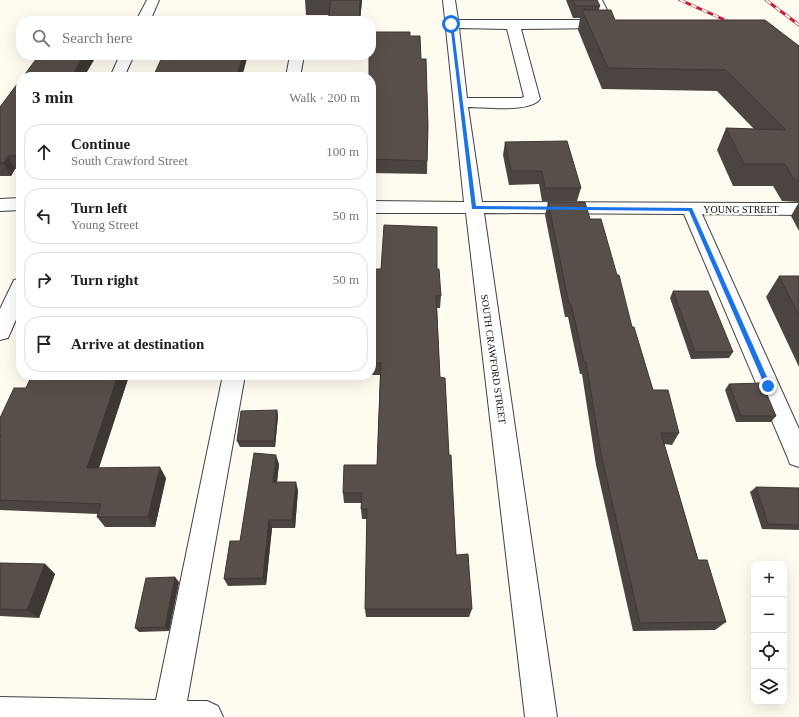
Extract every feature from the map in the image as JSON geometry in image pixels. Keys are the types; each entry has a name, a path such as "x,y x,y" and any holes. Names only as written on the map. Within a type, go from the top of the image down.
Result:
{"street":[{"path":"145,16 152,0"},
{"name":"SOUTH CRAWFORD STREET","path":"449,0 460,102 541,717"},
{"path":"451,24 607,24 596,0"},
{"path":"460,102 524,103 532,99 513,25"},
{"path":"119,72 125,60"},
{"path":"293,72 296,60"},
{"path":"0,205 16,204"},
{"name":"YOUNG STREET","path":"376,207 799,209"},
{"path":"691,209 799,456"},
{"path":"0,332 16,296"},
{"path":"168,717 233,380"},
{"path":"0,713 207,717"}],"building":[{"path":"331,0 360,0 359,16 329,16"},
{"path":"573,0 597,0 600,6 576,6"},
{"path":"582,10 611,10 615,20 765,20 799,46 799,180 794,180 785,164 744,164 726,128 786,130 726,70 608,68"},
{"path":"376,32 410,32 410,36 420,36 421,59 426,59 428,126 427,161 376,159 376,72 369,72 369,60 376,60"},
{"path":"35,60 81,60 74,72 27,72"},
{"path":"161,60 241,60 238,72 155,72"},
{"path":"16,86 16,156 8,156 4,163 0,163 0,107"},
{"path":"567,141 581,188 545,188 542,171 511,171 505,142"},
{"path":"548,202 585,202 590,219 601,219 617,275 619,275 632,327 634,327 653,390 668,390 679,433 661,433 698,560 707,560 726,622 640,623 601,454 586,362 584,362 571,304 569,304"},
{"path":"384,225 437,227 437,269 439,269 441,296 436,296 440,377 445,378 449,455 451,455 456,555 468,554 472,609 365,609 367,509 361,509 362,493 343,493 344,465 377,465 381,363 376,363 376,269 381,269"},
{"path":"779,276 799,276 799,315"},
{"path":"673,291 708,291 733,352 695,352"},
{"path":"30,380 116,380 87,468 160,467 148,517 97,517 101,504 0,500 0,418 14,388 26,388"},
{"path":"762,383 776,416 741,416 729,384"},
{"path":"277,410 274,441 237,441 241,411"},
{"path":"254,453 276,455 273,482 296,482 292,520 269,520 263,578 224,579 230,541 240,541"},
{"path":"756,487 799,488 799,525 768,524"},
{"path":"0,563 45,564 27,610 0,609"},
{"path":"175,577 165,627 135,628 146,578"}],"railway":[{"path":"680,0 734,24"},
{"path":"766,0 799,25"}],"route":[{"path":"451,24 474,208 691,209 768,386"}]}
